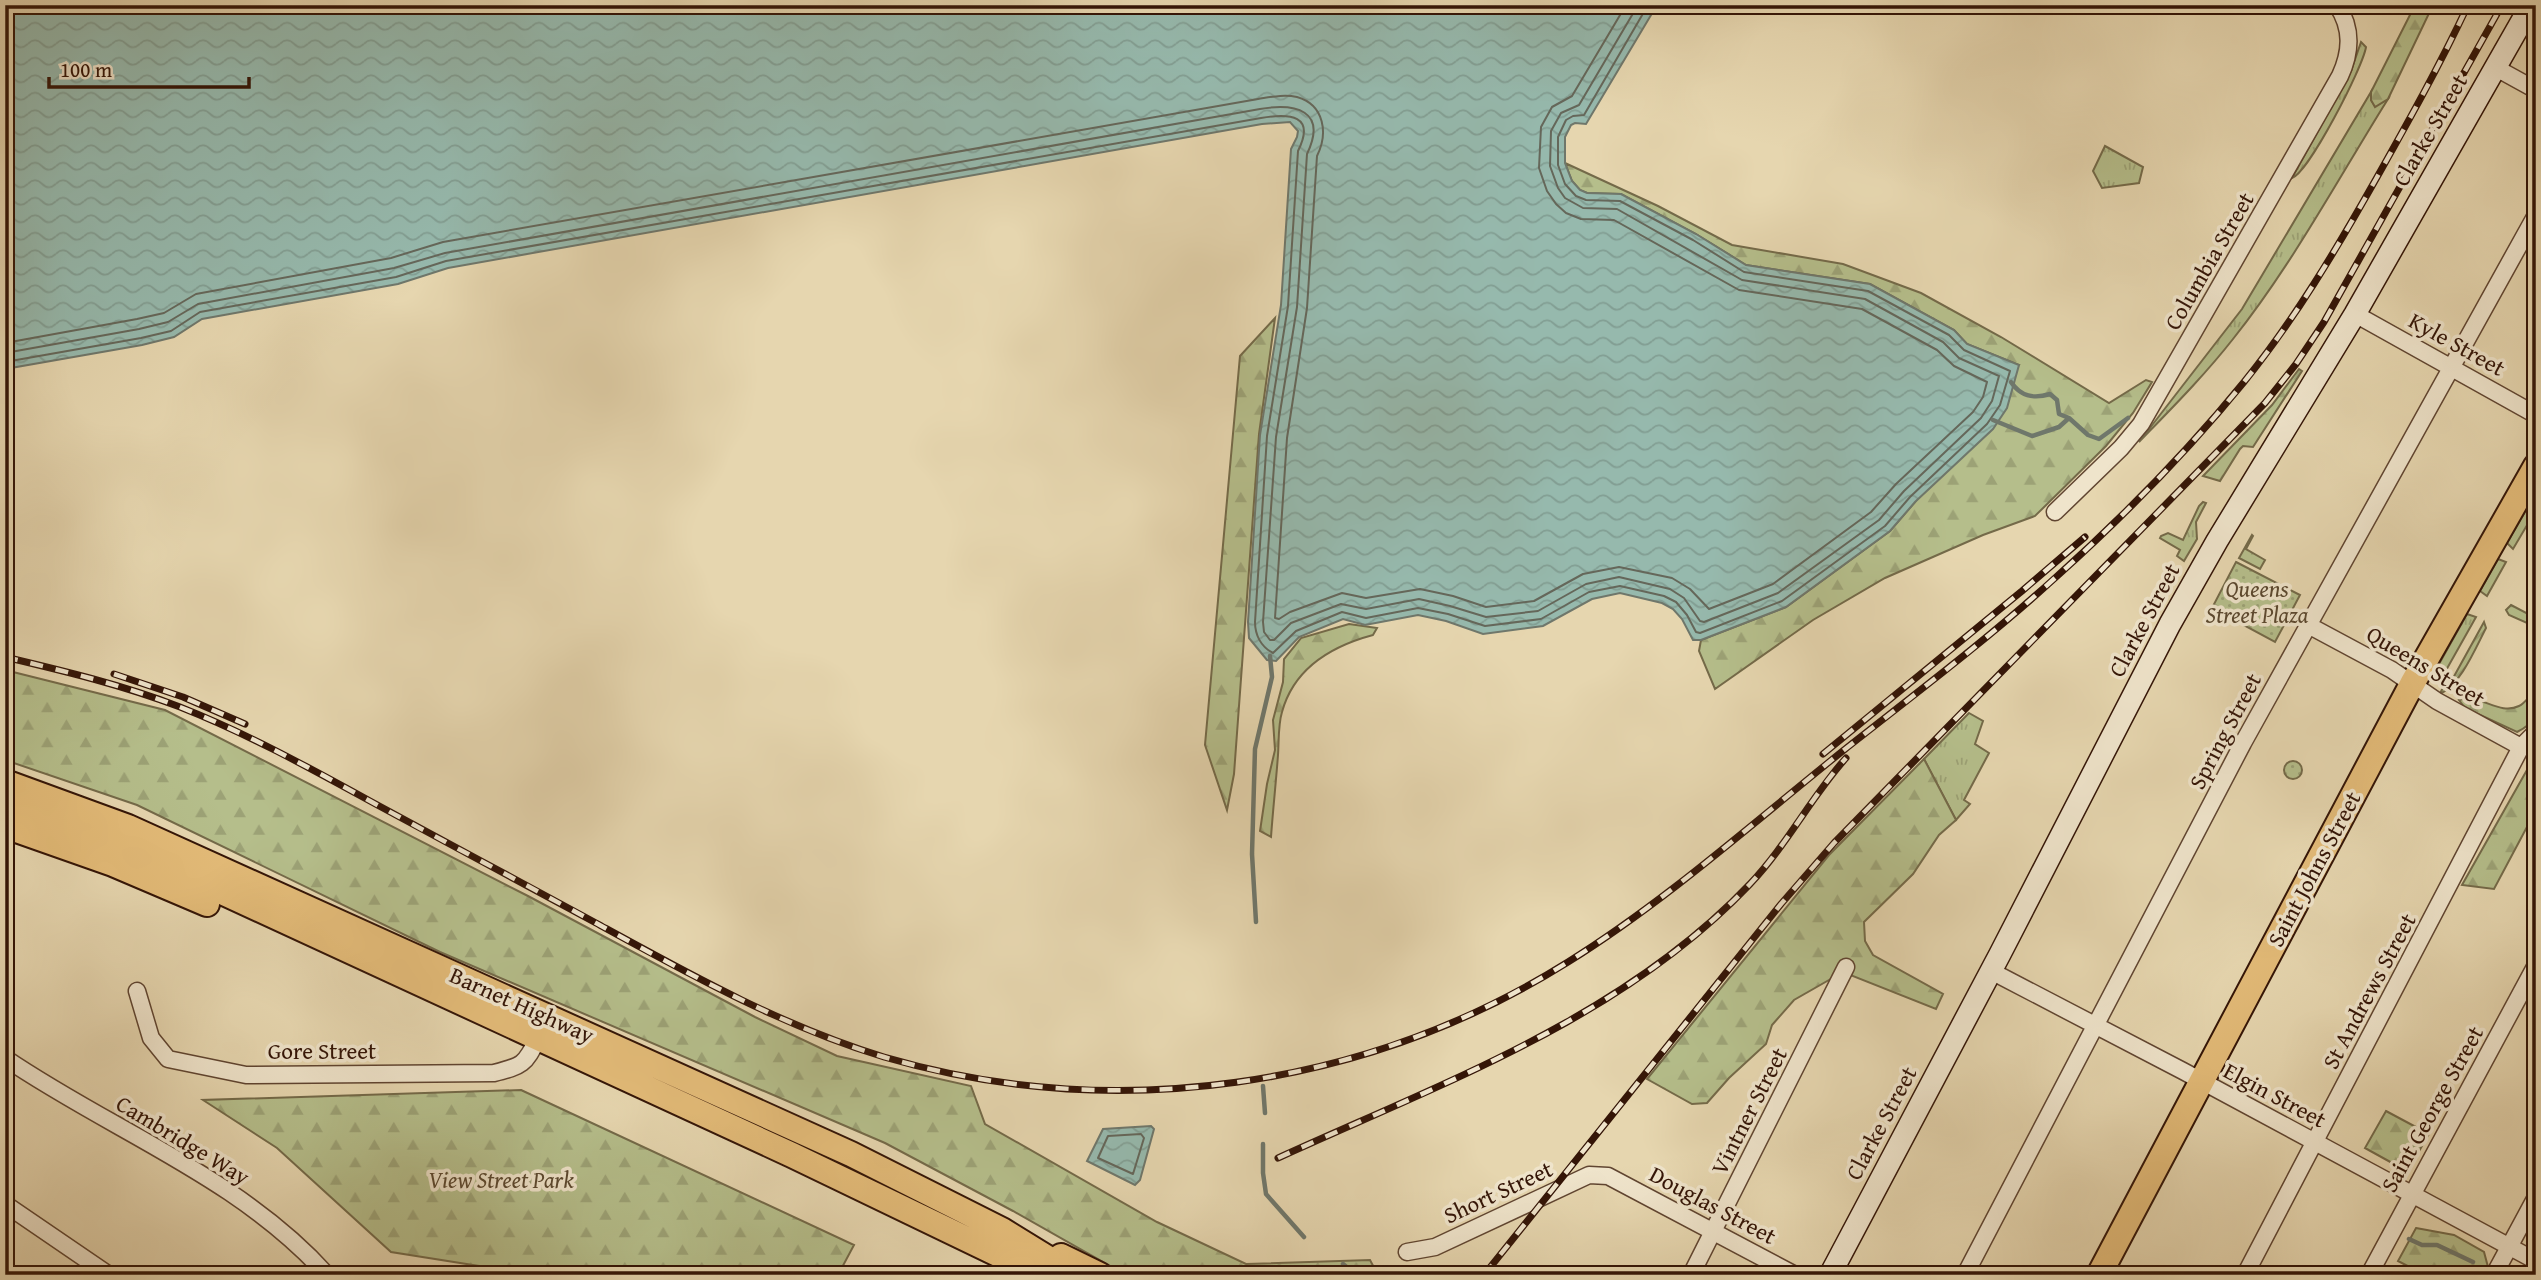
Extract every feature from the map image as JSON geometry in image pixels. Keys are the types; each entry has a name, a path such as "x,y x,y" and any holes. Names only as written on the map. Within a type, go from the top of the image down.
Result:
{"main road":[{"name":"Clarke Street","path":"1830,1275 2170,624 2217,541 2355,314 2531,5"},
{"name":"Saint Johns Street","path":"2099,1275 2412,684 2536,467"},
{"name":"Barnet Highway","path":"5,782 128,827 704,1086 886,1171 1030,1246 1075,1275"},
{"path":"5,803 120,845 535,1045 792,1155 1041,1275"},
{"name":"Barnet Highway","path":"5,826 113,864 535,1045 1007,1275"},
{"name":"Barnet Highway","path":"1030,1246 1056,1254 1100,1275"}],"street":[{"name":"Columbia Street","path":"2055,512 2121,448 2141,424 2280,184 2347,61 2349,31 2338,7"},
{"path":"2496,68 2536,90"},
{"name":"Spring Street","path":"1965,1275 2243,744 2536,215"},
{"name":"Kyle Street","path":"2355,314 2536,415"},
{"name":"Queens Street","path":"2308,625 2392,670 2437,701 2521,747"},
{"name":"St Andrews Street","path":"2245,1275 2521,747 2536,732"},
{"name":"Saint George Street","path":"2369,1275 2536,965"},
{"name":"Vintner Street","path":"1692,1275 1846,967"},
{"name":"Elgin Street","path":"1991,971 2536,1261"},
{"name":"Gore Street","path":"137,991 151,1038 168,1059 246,1075 494,1073 518,1067 535,1045"},
{"name":"Cambridge Way","path":"5,1058 41,1083 211,1179 289,1236 327,1275"},
{"name":"Short Street","path":"1407,1252 1434,1247 1589,1175 1608,1176"},
{"name":"Douglas Street","path":"1608,1176 1796,1275"},
{"path":"2494,1275 2536,1196"},
{"path":"5,1204 109,1275"}],"green space":[{"path":"2415,5 2433,5 2388,99 2375,107 2371,92"},
{"path":"2361,42 2366,47 2363,58 2346,96 2310,158 2292,178 2351,71"},
{"path":"2371,92 2371,100 2375,106 2388,99 2275,282 2222,353 2139,442 2242,309"},
{"path":"2105,146 2143,167 2139,183 2102,188 2093,171"},
{"path":"1565,163 1658,206 1732,245 1843,264 1921,293 2001,337 2109,403 2146,380 2152,382 2133,413 2106,446 2035,516 1983,535 1885,578 1813,620 1715,689 1699,651 1701,640 1786,607 1890,531 2019,365 1967,344 1954,330 1870,284 1746,265 1696,234 1621,194 1587,193 1580,190 1572,181"},
{"path":"1275,318 1259,434 1234,774 1227,810 1205,745 1240,356"},
{"path":"2299,369 2302,371 2253,447 2243,446 2240,449 2220,481 2203,476 2272,405"},
{"path":"2536,493 2536,510 2513,549 2507,543"},
{"path":"2203,502 2206,503 2196,522 2197,539 2184,561 2177,556 2180,550 2160,538 2168,533 2183,540"},
{"path":"2252,535 2246,549 2265,560 2260,569 2239,558"},
{"path":"2498,559 2506,562 2487,596 2480,591"},
{"name":"Queens Street Plaza","path":"2236,562 2300,595 2275,642 2212,608"},
{"path":"2511,605 2536,618 2536,627 2509,615 2506,610"},
{"path":"2467,614 2476,617 2440,681 2433,678 2434,673"},
{"path":"2484,622 2486,628 2467,665 2448,689 2440,694 2443,687 2452,680"},
{"path":"1349,624 1377,628 1373,635 1343,645 1305,671 1288,697 1282,712 1271,837 1260,831 1275,750 1273,720 1283,682 1284,659 1301,638"},
{"path":"5,670 165,710 528,896 755,1017 837,1056 971,1086 985,1124 1157,1222 1246,1264 1370,1260 1378,1275 1126,1275 885,1143 440,952 137,805 5,760"},
{"path":"2536,690 2535,716 2517,732 2465,708 2459,700 2474,699 2497,707 2512,708 2521,705"},
{"path":"1969,713 1983,721 1975,744 1989,753 1964,800 1970,804 1956,820 1924,759"},
{"path":"2536,754 2536,810 2494,889 2462,885"},
{"path":"1924,759 1956,820 1939,835 1913,874 1864,922 1865,941 1873,955 1943,994 1936,1009 1843,972 1794,1000 1772,1025 1766,1044 1729,1078 1707,1103 1692,1104 1647,1079 1829,855"},
{"path":"2289,761 2297,761 2302,770 2300,777 2289,779 2284,774 2284,766"},
{"name":"View Street Park","path":"521,1090 854,1245 838,1275 512,1275 498,1269 391,1252 277,1148 203,1100"},
{"path":"2386,1111 2429,1134 2411,1165 2403,1169 2365,1148"},
{"path":"2416,1228 2454,1235 2484,1252 2488,1267 2484,1275 2425,1275 2398,1261"}],"water":[{"path":"5,5 1657,5 1586,124 1571,125 1565,137 1565,163 1572,181 1580,190 1587,193 1621,194 1696,234 1746,265 1870,284 1954,330 1967,344 2019,365 2007,408 1993,429 1915,502 1890,531 1786,607 1701,640 1693,640 1682,619 1673,609 1662,603 1620,593 1592,599 1543,626 1483,634 1418,615 1365,625 1343,619 1299,637 1276,661 1267,660 1249,638 1248,622 1260,435 1281,305 1291,149 1298,131 1290,122 1262,124 448,268 398,284 202,319 174,337 142,345 5,369"},
{"path":"1151,1126 1154,1129 1140,1180 1135,1185 1087,1161 1103,1129"}],"waterway":[{"path":"2011,382 2028,396 2050,394 2057,400 2059,414 2069,418"},
{"path":"1993,420 2032,436 2059,427 2069,418 2088,435 2099,439 2128,418"},
{"path":"1256,922 1252,854 1255,749 1272,677 1270,656"},
{"path":"1263,1086 1265,1113"},
{"path":"1263,1144 1266,1194 1304,1237"},
{"path":"2409,1239 2422,1245 2437,1245 2473,1262"},
{"path":"1343,1264 1356,1275"}],"railway":[{"path":"5,657 137,692 229,728 300,763 737,998 809,1030 884,1057 971,1077 1059,1088 1148,1090 1236,1082 1323,1066 1408,1040 1490,1005 1568,962 1604,938 1709,860 1951,666 2030,601 2080,555 2200,434 2281,334 2361,206 2424,93 2468,5"},
{"path":"1484,1275 1781,904 1834,843 2265,403 2324,322 2502,5"},
{"path":"1823,754 2085,537"},
{"path":"114,674 183,697 245,724"},
{"path":"1278,1158 1466,1074 1528,1043 1588,1010 1646,973 1700,931 1750,884 1846,758"}]}
